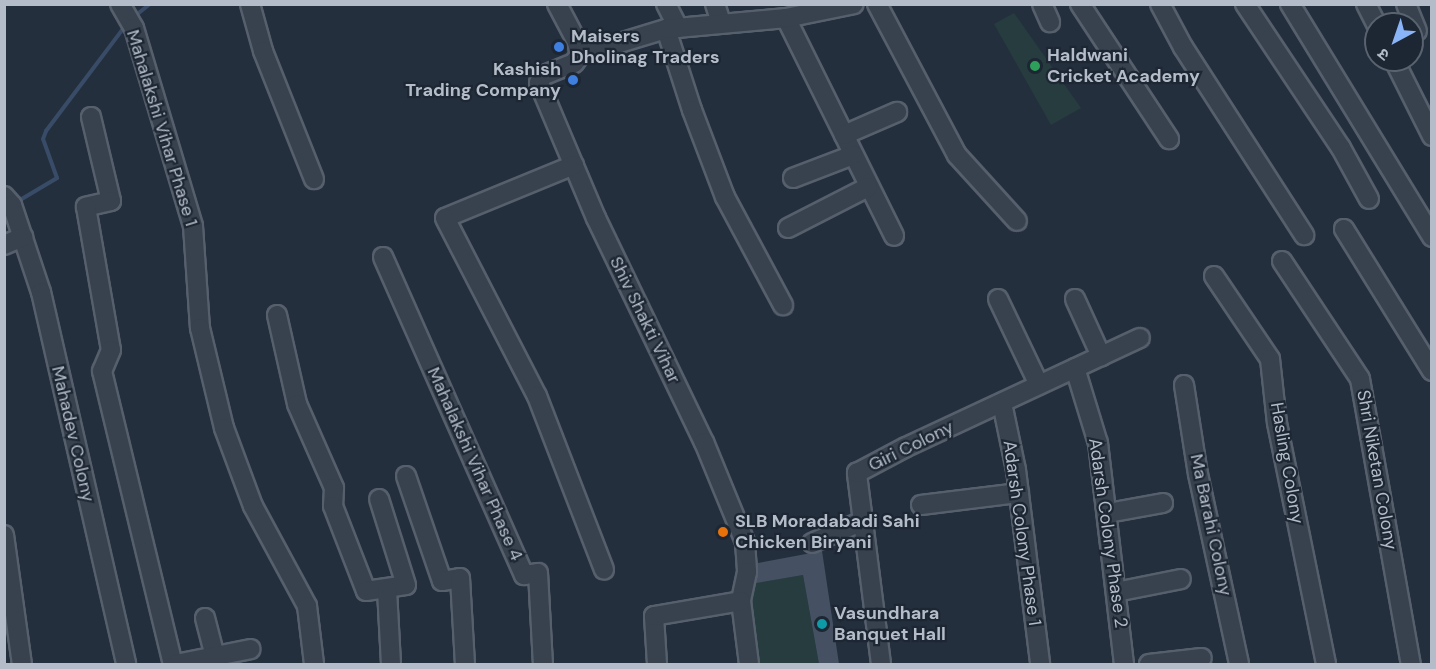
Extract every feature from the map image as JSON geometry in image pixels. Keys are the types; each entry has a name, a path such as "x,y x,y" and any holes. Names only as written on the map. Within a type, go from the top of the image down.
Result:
{"street":[{"name":"Mahalakshi Vihar Phase 1","path":"120,4 134,28 193,226 200,328 224,428 253,506 307,606 314,664"},
{"path":"250,4 263,51 314,178"},
{"path":"557,4 577,42 580,55 672,28 721,22 764,12 795,13 854,4"},
{"path":"666,4 692,110 725,196 783,305"},
{"path":"715,4 721,22"},
{"path":"877,4 957,155 1017,221"},
{"path":"1042,4 1050,22"},
{"path":"1080,4 1169,139"},
{"path":"1160,4 1182,47 1304,236"},
{"path":"1245,4 1335,139 1369,199"},
{"path":"1290,4 1431,237"},
{"path":"795,13 844,135 894,236"},
{"name":"Shiv Shakti Vihar","path":"580,55 574,63 542,76 539,83 596,218 704,442 745,542 747,572 741,601 749,664"},
{"path":"1400,72 1431,136"},
{"path":"844,135 897,112"},
{"path":"92,117 111,201 86,207 111,351 102,371 174,664 216,661 251,649"},
{"path":"793,178 853,155"},
{"path":"574,165 445,218 537,396 604,570"},
{"path":"788,228 868,187"},
{"name":"Mahadev Colony","path":"8,200 41,292 126,664"},
{"path":"1344,229 1431,371"},
{"path":"4,245 23,237"},
{"name":"Mahalakshi Vihar Phase 4","path":"383,257 524,575 538,573 543,664"},
{"name":"Shri Niketan Colony","path":"1282,261 1360,379 1411,664"},
{"name":"Hasling Colony","path":"1214,276 1270,359 1277,423 1326,664"},
{"path":"998,299 1039,385"},
{"path":"1075,299 1101,356"},
{"path":"277,315 297,404 334,488 333,506 366,591 387,590 406,585 379,499"},
{"name":"Giri Colony","path":"881,664 857,473 1140,338"},
{"name":"Adarsh Colony Phase 2","path":"1075,368 1098,443 1124,664"},
{"name":"Ma Barahi Colony","path":"1184,385 1198,474 1239,664"},
{"name":"Adarsh Colony Phase 1","path":"1002,403 1019,493 1040,664"},
{"path":"406,476 442,581 460,578 465,664"},
{"path":"921,505 1019,493"},
{"path":"1108,513 1163,502"},
{"path":"812,543 863,521"},
{"path":"4,536 22,664"},
{"path":"1116,592 1181,579"},
{"path":"387,590 391,664"},
{"path":"657,664 654,616 741,601"},
{"path":"205,618 216,661"},
{"path":"1149,664 1202,658"}],"green space":[{"name":"Haldwani Cricket Academy","path":"1014,13 1081,108 1051,125 994,24"},
{"path":"803,575 819,664 758,664 749,599 752,583"}],"building":[{"name":"Vasundhara Banquet Hall","path":"822,551 839,664 819,664 803,575 756,583 758,563"}],"waterway":[{"path":"135,16 150,4"},
{"path":"15,203 57,178 43,139 46,131 125,26"}],"place":[{"name":"Maisers Dholinag Traders","path":"559,47"},
{"name":"Haldwani Cricket Academy","path":"1035,66"},
{"name":"Kashish Trading Company","path":"573,80"},
{"name":"SLB Moradabadi Sahi Chicken Biryani","path":"723,532"},
{"name":"Vasundhara Banquet Hall","path":"822,624"}]}
